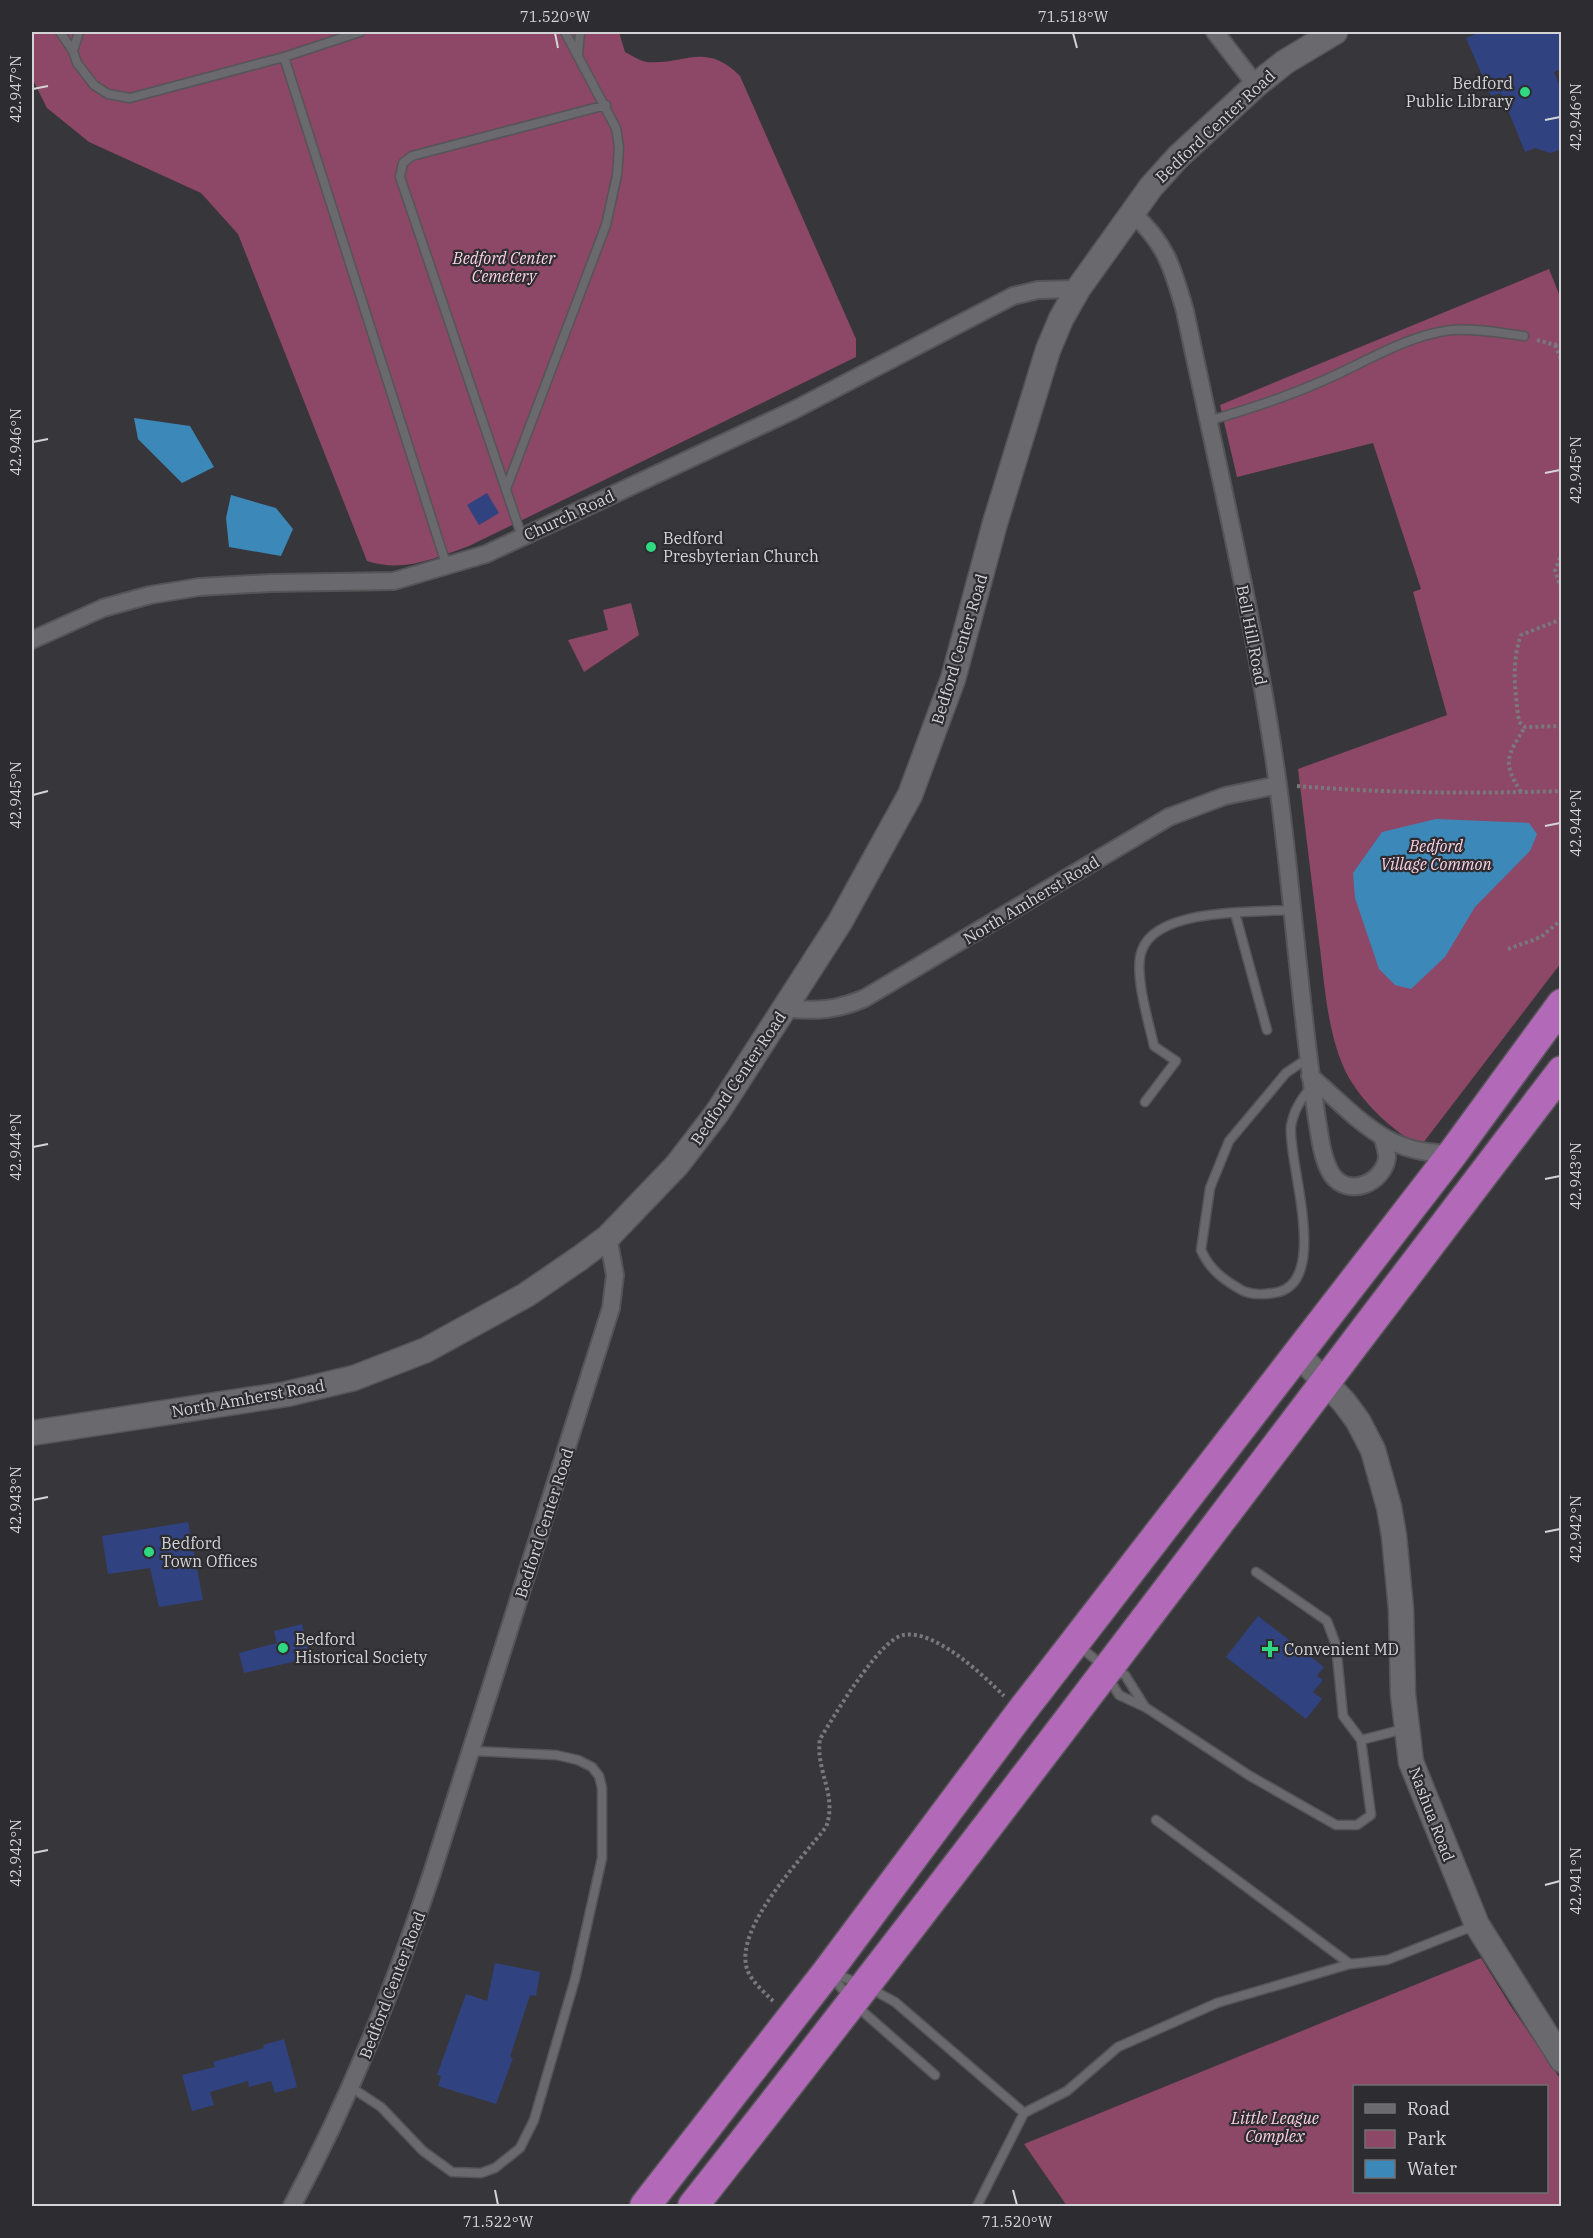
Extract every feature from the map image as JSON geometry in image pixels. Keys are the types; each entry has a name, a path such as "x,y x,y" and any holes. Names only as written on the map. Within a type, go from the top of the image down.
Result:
{"highway":[{"path":"645,2206 828,1971 1021,1712 1453,1153 1562,1004"},
{"path":"693,2206 860,1995 1562,1071"}],"street":[{"path":"1215,32 1256,85"},
{"name":"Bedford Center Road","path":"292,2206 352,2088 405,1955 472,1751 611,1308 615,1275 608,1237 677,1165 702,1135 840,922 910,795 953,679 994,523 1048,350 1061,319 1078,290 1132,213 1178,157 1256,85 1285,62 1335,32"},
{"name":"Bell Hill Road","path":"1132,213 1159,242 1173,269 1185,311 1259,664 1278,785 1311,1081 1326,1163 1334,1177 1350,1186 1364,1185 1375,1179 1384,1168 1387,1155 1383,1139"},
{"name":"Church Road","path":"32,640 104,608 150,595 199,587 393,581 448,567 486,554 794,410 1013,296 1038,290 1078,290"},
{"name":"North Amherst Road","path":"786,1008 814,1011 832,1009 866,998 1169,817 1226,796 1278,785"},
{"path":"1311,1081 1383,1139 1408,1150 1429,1154 1453,1153"},
{"name":"North Amherst Road","path":"32,1433 287,1394 354,1378 426,1350 458,1334 526,1295 608,1237"},
{"name":"Nashua Road","path":"1297,1353 1327,1383 1363,1431 1372,1450 1389,1507 1401,1609 1411,1762 1477,1925 1562,2060"}],"lane":[{"path":"60,32 74,51 77,63 94,85 108,94 130,98 284,57 360,32"},
{"path":"74,51 79,32"},
{"path":"505,489 606,225 619,147 616,128 606,105 566,32"},
{"path":"578,56 580,32"},
{"path":"284,57 448,567"},
{"path":"522,537 400,177 403,163 412,156 606,105"},
{"path":"1208,421 1266,404 1321,382 1401,344 1430,334 1469,330 1524,336"},
{"path":"1145,1102 1176,1061 1154,1046 1140,975 1141,951 1152,934 1175,921 1235,913 1291,910"},
{"path":"1235,913 1267,1030"},
{"path":"1308,1058 1286,1073 1229,1141 1210,1188 1201,1250 1220,1277 1243,1292 1278,1293 1291,1283 1299,1271 1304,1250 1303,1214 1291,1126 1297,1104 1311,1081"},
{"path":"1107,1669 1112,1688 1119,1695 1145,1707 1250,1776 1336,1825 1357,1825 1371,1815 1361,1740 1343,1716 1336,1645 1327,1621 1256,1572"},
{"path":"1075,1643 1107,1669 1125,1675 1145,1707"},
{"path":"1361,1740 1407,1728"},
{"path":"352,2088 381,2107 423,2151 452,2172 480,2173 495,2168 520,2148 534,2120 575,1978 603,1858 602,1788 599,1776 592,1767 578,1760 556,1755 472,1751"},
{"path":"1156,1820 1350,1964"},
{"path":"976,2206 1024,2113 1067,2091 1118,2047 1217,2003 1350,1964 1387,1960 1477,1925"},
{"path":"828,1971 860,1995 935,2075"},
{"path":"828,1971 860,1995 895,2002 955,2051 1024,2113"}],"path":[{"path":"1524,336 1556,345 1562,341"},
{"path":"1556,345 1562,362"},
{"path":"1562,552 1555,571 1562,591"},
{"path":"1562,619 1521,635 1517,644 1514,673 1519,722 1525,727 1562,726"},
{"path":"1522,793 1507,765 1509,752 1525,727"},
{"path":"1278,785 1381,793 1562,791"},
{"path":"1508,949 1541,937 1562,919"},
{"path":"792,2017 753,1980 747,1969 746,1944 752,1927 766,1905 826,1827 831,1816 831,1799 820,1766 818,1752 820,1739 884,1646 905,1635 918,1635 935,1642 973,1667 1021,1712"}],"green space":[{"name":"Bedford Center Cemetery","path":"32,32 619,32 625,52 647,62 695,57 716,59 728,65 740,76 856,339 856,357 469,546 406,565 367,561 238,234 201,193 89,142 47,108 32,78"},
{"name":"Bedford Village Common","path":"1549,269 1561,299 1561,963 1420,1147 1399,1133 1363,1098 1349,1078 1336,1046 1325,993 1298,769 1447,715 1413,592 1421,589 1373,443 1237,477 1220,405"},
{"path":"631,603 639,635 584,672 568,640 608,630 603,610"},
{"name":"Little League Complex","path":"1481,1958 1561,2080 1561,2206 1067,2206 1024,2144"}],"water":[{"path":"134,418 190,426 214,467 182,483 138,439"},
{"path":"231,495 276,508 293,529 281,556 229,547 226,518"},
{"path":"1436,819 1529,823 1537,834 1530,851 1475,907 1445,957 1411,989 1395,985 1379,969 1355,898 1353,873 1382,832"}],"building":[{"name":"Bedford Public Library","path":"1480,32 1562,32 1562,69 1554,72 1562,92 1562,149 1550,153 1535,148 1525,152 1501,93 1491,96 1466,38"},
{"path":"487,493 499,513 479,525 467,505"},
{"name":"Bedford Town Offices","path":"188,1522 203,1600 159,1607 150,1568 108,1574 102,1536"},
{"path":"1258,1616 1324,1667 1317,1676 1323,1680 1313,1692 1322,1699 1306,1719 1226,1657"},
{"name":"Bedford Historical Society","path":"302,1624 310,1658 244,1673 239,1653 277,1643 274,1631"},
{"path":"495,1963 540,1972 536,1996 530,1995 510,2057 513,2058 496,2104 438,2086 441,2076 437,2075 466,1994 487,2001"},
{"path":"284,2039 297,2087 275,2093 271,2081 249,2087 248,2081 210,2092 214,2105 192,2111 182,2075 215,2067 213,2062 264,2048 263,2045"}],"place":[{"name":"Bedford Public Library","path":"1525,92"},
{"name":"Bedford Presbyterian Church","path":"651,547"},
{"name":"Bedford Town Offices","path":"149,1552"},
{"name":"Bedford Historical Society","path":"283,1648"},
{"name":"Convenient MD","path":"1270,1649"}]}
